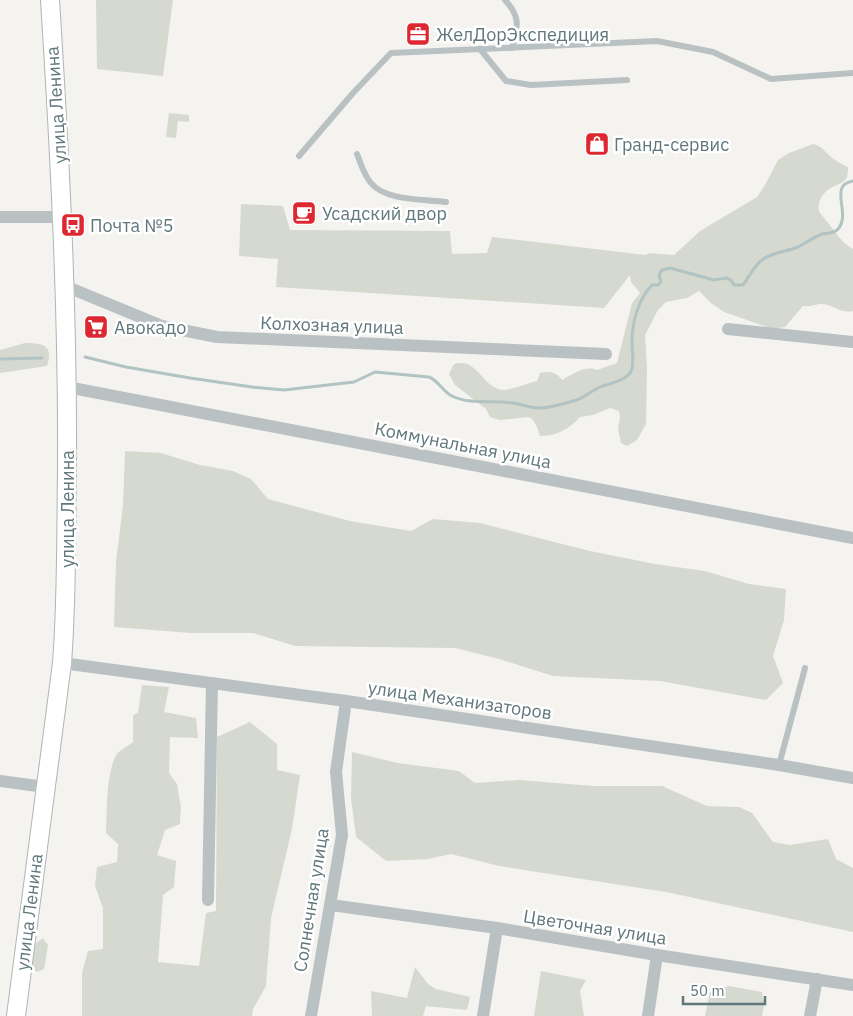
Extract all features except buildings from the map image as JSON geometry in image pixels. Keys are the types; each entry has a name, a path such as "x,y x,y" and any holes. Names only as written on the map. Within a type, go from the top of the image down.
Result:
{"street":[{"name":"улица Ленина","path":"16,1016 62,663 66,607 67,387 65,286 63,217 50,0"},
{"path":"0,217 63,217"},
{"name":"Колхозная улица","path":"65,286 162,326 217,338 606,354"},
{"path":"728,330 853,342"},
{"name":"Коммунальная улица","path":"67,387 853,538"},
{"name":"улица Механизаторов","path":"62,663 346,700 780,765 853,778"},
{"path":"208,900 212,683"},
{"name":"Солнечная улица","path":"310,1016 342,835 336,772 346,700"},
{"path":"0,781 45,787"},
{"name":"Цветочная улица","path":"330,905 497,928 853,985"},
{"path":"483,1016 497,928"},
{"path":"648,1016 658,955"},
{"path":"810,1016 817,979"}],"lane":[{"path":"505,0 515,11 517,29 512,48"},
{"path":"299,156 353,93 391,53 657,41 713,52 771,79 853,73"},
{"path":"480,49 506,81 531,85 627,80"},
{"path":"357,154 369,182 377,190 390,196 446,202"},
{"path":"780,765 805,668"}],"shaded area":[{"path":"96,0 173,0 163,76 97,69"},
{"path":"169,113 189,115 189,122 178,121 176,138 166,137"},
{"path":"813,144 848,167 846,179 825,192 821,198 819,211 840,238 853,249 853,311 844,311 824,304 803,306 785,327 773,329 724,312 699,291 687,298 666,302 658,310 645,335 647,367 646,424 637,440 627,446 621,443 618,429 619,411 610,408 593,415 580,417 562,431 552,435 540,436 535,422 531,418 500,420 490,417 486,409 455,385 449,374 454,364 462,363 469,365 490,384 503,390 537,381 540,373 552,373 562,380 584,369 597,370 617,363 632,303 640,293 631,282 630,275 604,308 276,287 278,259 239,256 241,204 283,206 290,230 450,231 452,254 487,253 492,237 646,255 649,253 674,255 700,231 757,197 778,160 789,153"},
{"path":"25,343 42,345 48,349 49,359 47,366 0,373 0,350"},
{"path":"125,451 161,453 200,465 233,471 251,479 268,499 350,521 411,531 433,519 480,523 590,551 655,564 705,571 749,584 786,589 784,620 773,656 783,683 766,700 660,681 553,676 499,659 455,648 295,646 253,633 191,633 114,627 116,562 123,505"},
{"path":"142,685 169,687 164,712 196,718 198,738 170,737 169,773 177,784 181,808 180,824 165,830 157,855 176,861 174,887 163,895 158,962 199,966 206,913 216,911 217,737 250,722 277,744 277,770 300,775 292,829 271,918 266,986 253,1009 252,1016 82,1016 82,973 88,951 103,949 103,908 95,886 97,867 117,862 118,844 106,833 111,770 117,754 133,742 133,715 138,713"},
{"path":"352,752 398,763 459,771 475,783 519,780 594,786 662,786 707,806 739,807 752,813 773,842 790,845 828,839 836,859 853,868 853,932 666,892 499,866 451,854 428,859 386,861 356,837 351,798"},
{"path":"43,938 48,945 44,969 37,972 34,969 32,959 36,943"},
{"path":"415,967 428,984 436,989 470,997 467,1010 426,1006 423,1016 372,1016 371,991 407,998"},
{"path":"541,971 586,980 580,991 584,1016 534,1016"},
{"path":"729,986 762,992 764,1005 762,1016 705,1016 710,992"}],"waterway":[{"path":"85,357 126,367 190,378 284,390 354,382 375,372 429,377 449,394 459,399 482,402 506,402 536,408 556,406 580,399 600,387 623,379 630,373 633,363 632,335 637,312 647,291 652,285 658,285 661,282 659,275 662,270 670,268 714,280 726,278 731,280 734,285 743,285 756,265 766,257 798,247 819,235 832,233 837,230 843,217 842,188 853,181"},
{"path":"0,359 42,358"}],"place":[{"name":"ЖелДорЭкспедиция","path":"418,34"},
{"name":"Гранд-сервис","path":"597,144"},
{"name":"Усадский двор","path":"304,213"},
{"name":"Почта №5","path":"73,225"},
{"name":"Авокадо","path":"96,327"}]}
